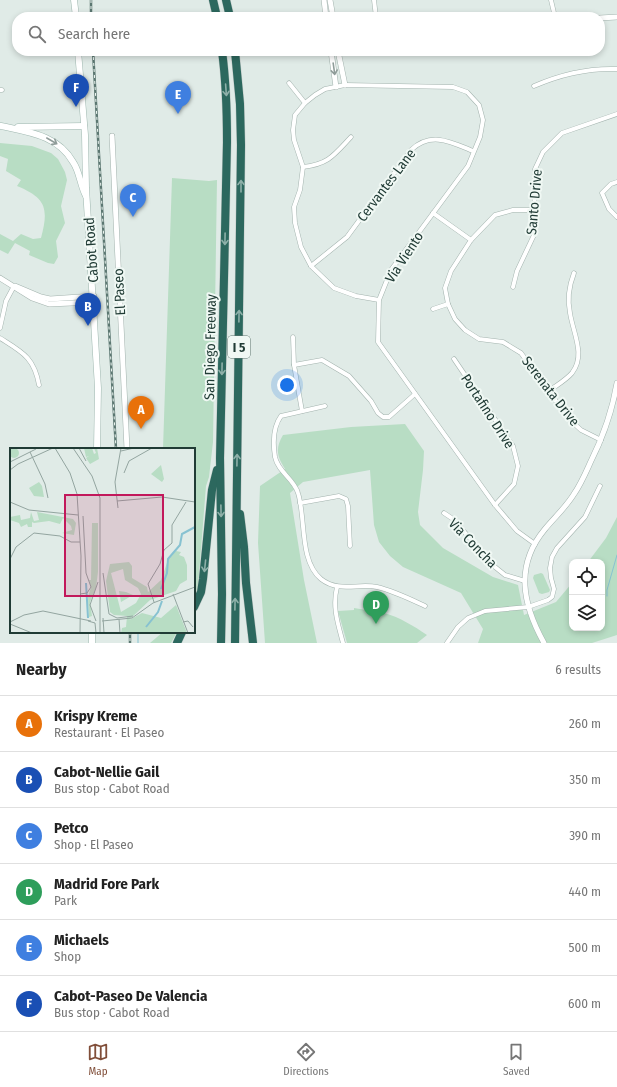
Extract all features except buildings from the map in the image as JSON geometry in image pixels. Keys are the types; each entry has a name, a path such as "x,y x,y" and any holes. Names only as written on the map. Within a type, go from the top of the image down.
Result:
{"highway":[{"path":"213,0 216,12"},
{"path":"226,0 229,12"},
{"name":"San Diego Freeway","path":"221,643 222,586 220,458 227,121 225,71 223,56"},
{"name":"San Diego Freeway","path":"235,643 241,145 240,97 236,56"},
{"path":"195,604 203,579 212,490 220,458"},
{"path":"237,484 253,643"},
{"path":"177,643 182,633"}],"main road":[{"path":"74,0 75,12"},
{"name":"Cabot Road","path":"78,56 94,299 98,388 97,448"},
{"path":"1,126 84,126"},
{"path":"1,126 40,135 56,143 73,161 87,198"}],"street":[{"path":"324,0 326,12"},
{"path":"330,0 332,12"},
{"path":"374,0 375,12"},
{"path":"551,0 554,12"},
{"path":"605,18 617,17"},
{"path":"332,56 336,87"},
{"path":"339,56 345,85"},
{"path":"534,86 589,70 617,69"},
{"path":"289,83 305,103 295,115 293,130 294,140 303,167 300,190 294,207 295,223 301,247 311,266 334,288 356,296 379,300"},
{"name":"Via Viento","path":"305,103 325,89 345,85 453,87 467,92 479,105 483,120 480,137 468,166 391,270 379,300 378,342 495,505 517,531 535,544"},
{"name":"Santo Drive","path":"513,287 517,271 534,235 534,169 543,152 562,133 617,114"},
{"name":"El Paseo","path":"112,136 127,448"},
{"path":"303,167 317,165 329,160 351,137"},
{"name":"Cervantes Lane","path":"311,266 347,237 417,144 432,139 440,139 473,152"},
{"path":"617,182 611,184 602,193 609,209 617,217"},
{"name":"Serenata Drive","path":"534,210 513,210 495,215 471,240 451,271 446,288 448,304 455,319 465,330 479,339 503,342 521,353 570,419 581,430 601,440"},
{"path":"433,213 471,240"},
{"path":"549,391 572,374 578,357 578,347 569,308 569,289 574,273"},
{"path":"0,278 14,286 41,297 50,299 94,299"},
{"path":"0,328 6,301 14,286"},
{"path":"433,309 448,304"},
{"path":"293,337 294,365 302,411"},
{"path":"0,338 29,358 37,374 38,385"},
{"name":"Portafino Drive","path":"454,359 513,446 518,466 514,484 495,505"},
{"path":"294,365 322,360 349,376 371,401 378,413 383,417 389,417 415,394"},
{"path":"544,643 528,607 525,581 527,565 535,544 544,530 565,507 574,494 601,440 609,421 617,383"},
{"path":"325,406 281,416 277,425 274,446 276,460 282,472 292,482 298,491 307,555 312,568 321,579 337,587 376,587 396,592 425,606"},
{"path":"447,643 458,627 468,618 485,611 528,607 548,600 554,595 550,573 552,557 557,548 585,516 600,486"},
{"path":"300,503 339,496 346,499 348,506 350,546"},
{"name":"Via Concha","path":"444,514 453,519 495,567 505,575 525,581"},
{"path":"337,587 334,598 335,613 343,643"}],"green space":[{"path":"0,143 32,146 51,153 58,159 65,172 67,180 61,206 65,223 56,241 58,257 54,264 29,255 30,251 15,243 8,254 0,250 0,234 13,241 21,234 33,239 41,238 45,212 43,205 34,195 17,186 21,180 6,171 8,159 0,156"},
{"path":"172,178 209,181 217,180 213,442 209,477 206,486 198,587 195,595 195,448 163,448"},
{"path":"405,424 424,451 418,512 420,525 443,548 493,577 518,585 524,615 556,602 569,587 569,631 605,631 605,559 590,559 606,538 617,517 617,635 592,643 478,643 483,629 461,593 403,567 390,556 379,542 374,525 370,470 303,482 290,493 304,580 317,643 265,643 258,543 260,486 285,469 278,452 280,440 283,435 351,427"},
{"path":"541,573 543,574 550,590 549,592 542,594 539,593 533,578 534,575"},
{"path":"354,608 382,612 406,622 427,635 417,643 347,643 338,611 354,610"},
{"path":"162,633 176,633 171,643 150,643"}],"waterway":[{"path":"607,596 607,590 617,555"},
{"path":"138,633 138,643"}],"railway":[{"path":"91,0 91,12"},
{"path":"93,56 116,448"},
{"path":"130,633 130,643"}],"place":[{"name":"Cabot-Paseo De Valencia","path":"76,107"},
{"name":"Michaels","path":"178,114"},
{"name":"Petco","path":"133,217"},
{"name":"Cabot-Nellie Gail","path":"88,326"},
{"name":"Krispy Kreme","path":"141,429"},
{"name":"Madrid Fore Park","path":"376,624"}]}
